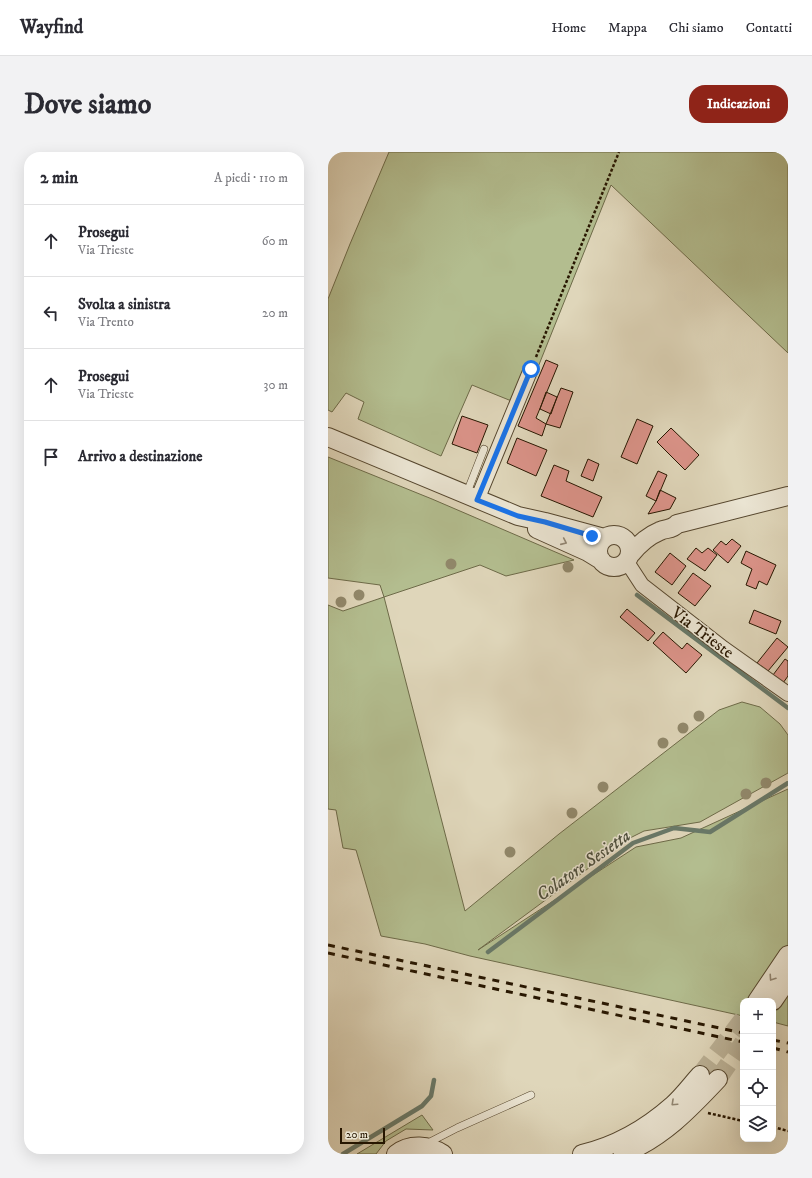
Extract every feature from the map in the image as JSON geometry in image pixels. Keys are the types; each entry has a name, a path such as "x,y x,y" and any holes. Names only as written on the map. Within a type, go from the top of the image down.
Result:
{"street":[{"path":"471,498 531,369"},
{"path":"328,437 471,498 518,516 627,540 630,544 629,558"},
{"path":"518,516 542,532 588,552 601,560 604,564 618,567 629,558 640,543 660,531 674,528 677,524 788,496"},
{"path":"601,560 598,546 611,536 672,521 677,524"},
{"name":"Via Trieste","path":"629,558 642,584 723,648 788,694"},
{"path":"759,998 788,955"},
{"path":"775,998 788,979"},
{"path":"582,1154 621,1140 649,1124 709,1077 684,1114 657,1135 623,1154"},
{"path":"396,1154 410,1147 422,1146 433,1148 443,1154"}],"lane":[{"path":"471,498 484,449"},
{"path":"422,1146 457,1128 531,1095"}],"path":[{"path":"531,369 619,152"},
{"path":"702,1118 708,1113 740,1120"},
{"path":"776,1128 788,1131"}],"green space":[{"path":"389,152 788,152 788,353 611,185 524,402 509,400 472,385 441,456 358,419 364,402 346,393 332,412 328,410 328,299"},
{"path":"328,457 432,499 574,560 506,576 480,565 384,597 380,585 328,578"},
{"path":"384,597 465,911 559,834 719,710 742,702 760,707 780,724 788,735 788,773 700,822 644,831 628,839 478,950 636,847 681,838 788,789 788,1026 776,1023 776,998 740,998 740,1015 470,956 425,944 381,936 356,850 343,848 336,810 328,809 328,605 343,611"},
{"path":"422,1115 433,1130 406,1129 386,1141 376,1154 357,1154"}],"building":[{"path":"546,360 558,365 536,418 546,424 542,436 518,426"},
{"path":"561,388 573,392 560,428 546,424"},
{"path":"546,392 557,397 551,414 540,409"},
{"path":"462,416 488,425 477,453 452,444"},
{"path":"637,419 653,426 637,464 621,457"},
{"path":"671,428 699,455 685,470 657,442"},
{"path":"517,438 547,450 536,476 507,463"},
{"path":"588,459 599,464 593,481 581,476"},
{"path":"554,465 569,471 566,481 602,497 593,517 541,496"},
{"path":"658,471 667,475 656,501 646,496"},
{"path":"660,490 676,498 670,509 648,514 656,501"},
{"path":"732,539 741,546 728,563 713,550 721,541 726,545"},
{"path":"696,548 702,553 708,548 717,555 705,571 687,559"},
{"path":"746,551 776,565 767,585 759,581 756,589 746,585 752,569 741,563"},
{"path":"670,553 686,566 672,585 655,572"},
{"path":"693,573 711,586 695,606 678,593"},
{"path":"627,609 655,633 648,641 620,617"},
{"path":"754,610 781,621 776,634 749,623"},
{"path":"663,632 682,649 687,643 702,655 686,673 653,643"},
{"path":"777,638 788,647 768,671 757,663"},
{"path":"785,659 788,661 788,676 783,683 773,675"}],"waterway":[{"path":"637,595 788,708"},
{"name":"Colatore Sesietta","path":"488,952 633,843 674,828 710,832 788,783"},
{"name":"Colatore Sesietta","path":"343,1154 422,1106 431,1096 434,1080"}],"tunnel":[{"path":"700,1075 740,1023"},
{"path":"718,1079 740,1047"}],"railway":[{"path":"328,945 740,1032"},
{"path":"328,953 740,1041"},
{"path":"776,1041 788,1043"},
{"path":"776,1049 788,1052"}],"route":[{"path":"531,369 477,500 518,516 545,522 592,536"}]}
